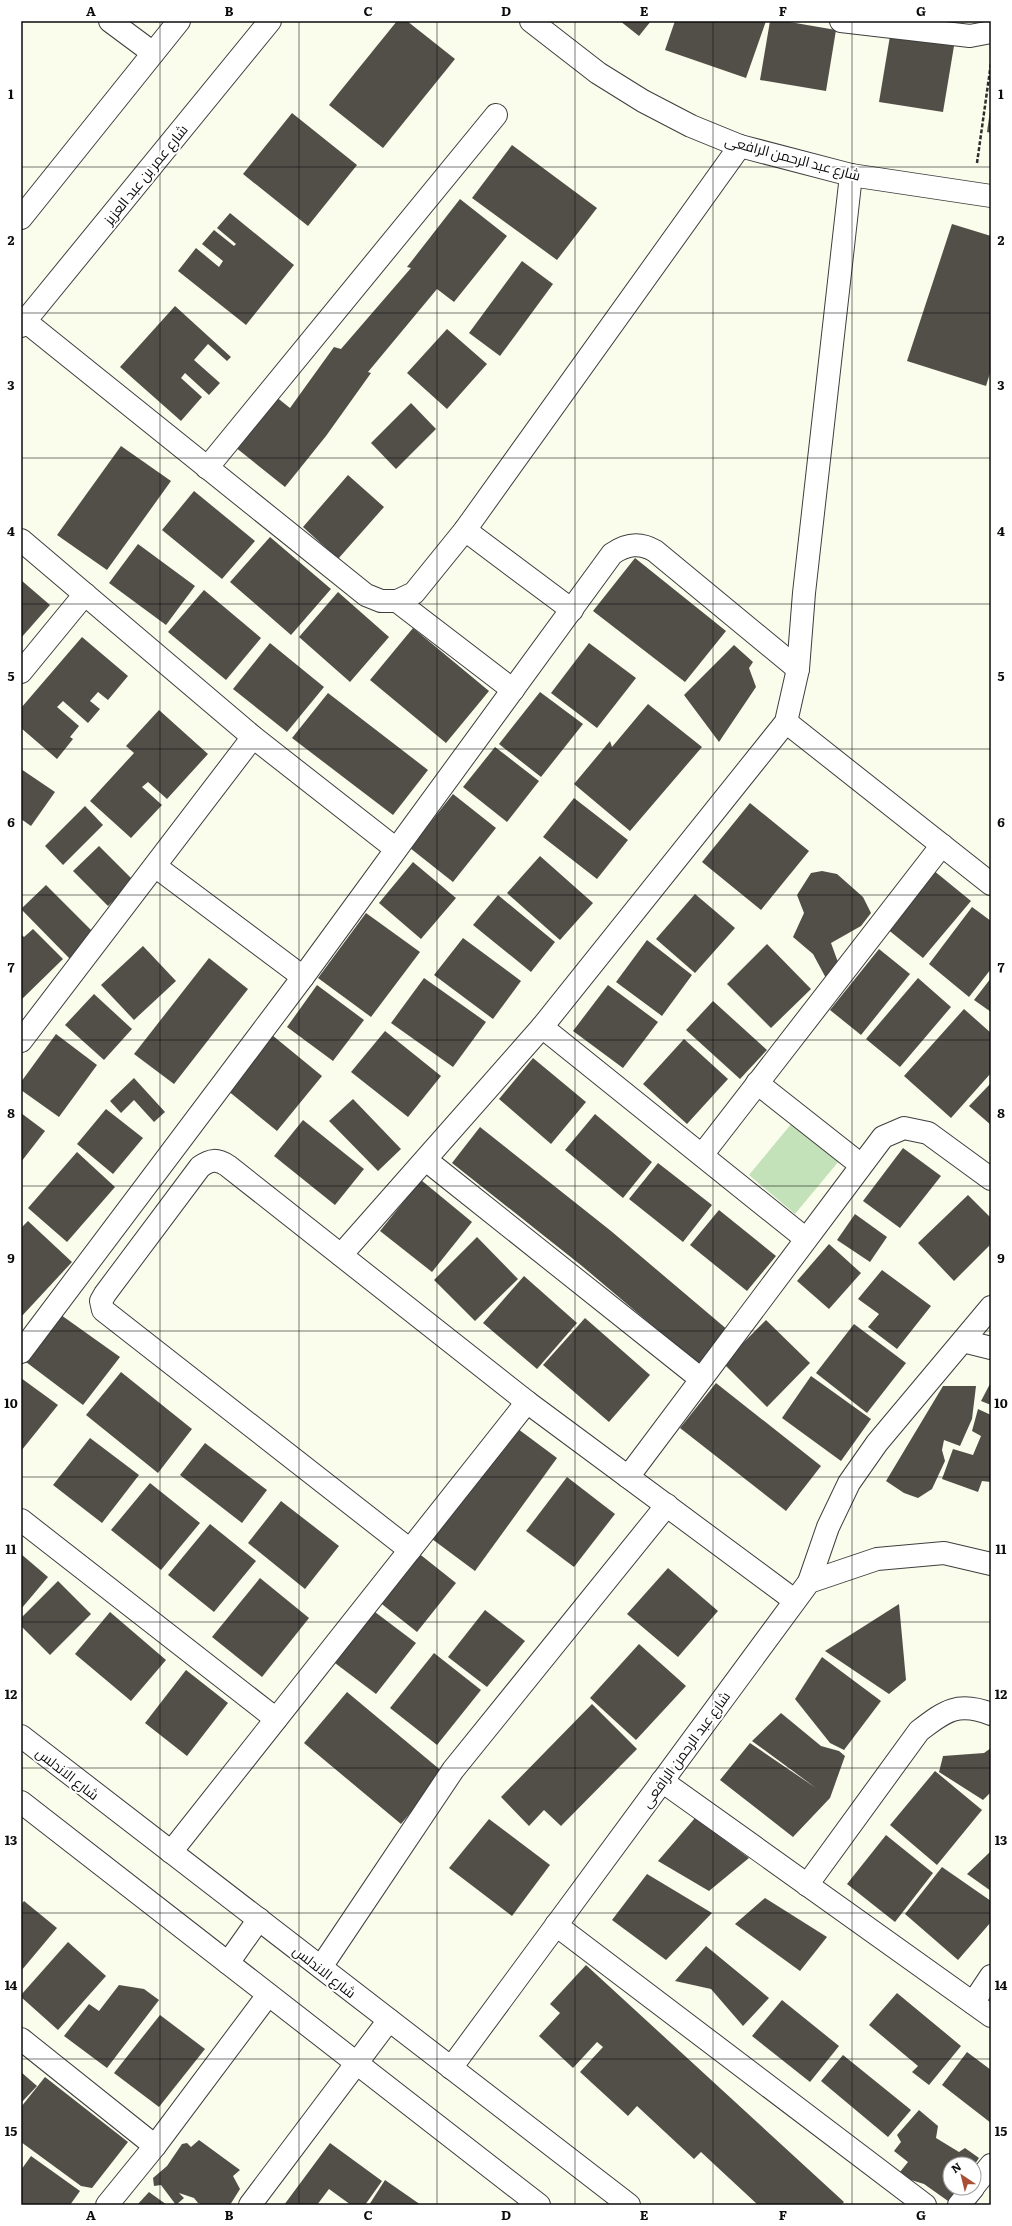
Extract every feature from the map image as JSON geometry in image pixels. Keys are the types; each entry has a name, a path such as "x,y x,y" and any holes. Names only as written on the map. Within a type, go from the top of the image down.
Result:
{"street":[{"path":"110,21 153,53"},
{"path":"21,218 179,21"},
{"name":"شارع عمر بن عبد العزيز","path":"23,324 270,21"},
{"name":"شارع عبد الرحمن الرافعى","path":"531,21 598,73 643,101 691,126 740,146 851,175 982,195"},
{"path":"840,21 970,36 991,32"},
{"path":"207,468 496,115"},
{"path":"23,324 366,595 381,601 397,601 414,593 465,530 740,146"},
{"path":"341,1255 542,1027 786,722 798,669 804,593 851,175"},
{"path":"465,530 572,610"},
{"path":"21,540 253,737 396,849"},
{"path":"21,1352 303,978 612,554 620,548 631,545 648,547 798,669"},
{"path":"21,672 84,594"},
{"path":"397,601 513,690"},
{"path":"786,722 991,884"},
{"path":"21,1041 253,737"},
{"path":"702,1155 942,845"},
{"path":"155,866 303,978"},
{"path":"542,1027 806,1239"},
{"path":"757,1083 861,1165"},
{"path":"628,1477 883,1137 904,1128 928,1133 991,1179"},
{"path":"410,1550 103,1310 101,1302 105,1294 200,1167 209,1161 219,1160 228,1166 527,1402 794,1600"},
{"path":"426,1160 701,1379"},
{"path":"809,1582 828,1527 849,1483 877,1444 991,1307"},
{"path":"963,1340 991,1348"},
{"path":"171,1852 527,1402"},
{"path":"321,1967 453,1770 667,1505"},
{"path":"21,1520 276,1719"},
{"path":"809,1582 877,1559 944,1553 991,1564"},
{"name":"شارع عبد الرحمن الرافعى","path":"451,2068 794,1600 809,1582"},
{"path":"807,1885 918,1731 944,1712 974,1707 991,1714"},
{"name":"شارع الاندلس","path":"21,1736 629,2205"},
{"path":"662,1781 991,2016"},
{"path":"21,1802 539,2205"},
{"path":"228,1963 259,1919"},
{"path":"556,1925 925,2205"},
{"path":"973,2003 991,1976"},
{"path":"108,2205 155,2146 268,1995"},
{"path":"250,2205 389,2020"},
{"path":"21,2039 155,2146"},
{"path":"982,2176 991,2165"},
{"path":"959,2205 966,2196"}],"path":[{"path":"982,195 991,63"}],"green space":[{"path":"792,1123 839,1161 795,1214 749,1175"}],"building":[{"path":"397,21 407,21 455,59 383,148 329,105"},
{"path":"620,21 651,21 639,36"},
{"path":"675,21 766,21 746,78 665,50"},
{"path":"770,21 784,21 836,30 826,91 760,80"},
{"path":"890,36 954,46 943,112 879,102"},
{"path":"991,111 991,133 987,132"},
{"path":"292,113 357,165 308,226 243,174"},
{"path":"512,145 597,208 557,260 472,198"},
{"path":"460,199 507,236 454,302 437,289 368,372 371,373 326,436 285,487 235,447 275,396 290,408 334,347 341,349 411,268 407,267"},
{"path":"230,213 294,265 246,325 178,271 196,248 219,267 223,261 202,244 214,230 234,246 236,244 217,228"},
{"path":"952,224 991,236 991,370 986,386 907,361"},
{"path":"522,261 553,284 500,356 469,333"},
{"path":"175,306 231,357 227,361 208,344 194,360 220,383 209,395 185,373 181,378 202,397 181,421 120,367"},
{"path":"447,329 487,364 447,409 407,373"},
{"path":"411,403 436,429 396,469 371,443"},
{"path":"121,446 171,481 107,570 57,535"},
{"path":"348,475 384,507 338,559 303,527"},
{"path":"194,491 255,541 222,579 162,530"},
{"path":"270,537 331,589 291,635 230,582"},
{"path":"138,544 195,586 166,625 109,583"},
{"path":"635,558 726,631 685,682 593,611"},
{"path":"21,580 50,605 21,638"},
{"path":"204,590 261,638 226,680 168,632"},
{"path":"338,592 389,637 350,682 299,637"},
{"path":"413,628 489,691 446,743 370,680"},
{"path":"82,637 128,676 108,700 98,692 90,701 100,709 88,723 63,701 57,707 79,726 70,737 73,739 57,759 21,728 21,708"},
{"path":"270,643 324,687 287,732 233,689"},
{"path":"589,643 636,678 597,728 551,693"},
{"path":"734,645 753,662 749,668 756,687 719,742 684,695"},
{"path":"540,692 583,724 541,777 499,744"},
{"path":"328,693 428,770 393,815 292,738"},
{"path":"648,704 702,747 630,831 574,784 610,741 612,747"},
{"path":"159,710 208,754 167,799 148,782 142,787 162,805 131,838 90,801 134,753 126,746"},
{"path":"495,747 539,781 507,822 463,787"},
{"path":"21,769 55,792 31,826 21,819"},
{"path":"453,794 496,828 453,882 410,848"},
{"path":"574,798 628,840 597,879 543,837"},
{"path":"750,803 809,851 761,910 702,862"},
{"path":"85,806 103,825 63,865 45,846"},
{"path":"99,846 134,881 108,906 73,871"},
{"path":"540,856 593,903 560,940 507,893"},
{"path":"413,862 456,898 421,939 379,903"},
{"path":"933,870 971,901 923,958 886,928"},
{"path":"822,871 837,874 863,897 871,913 861,926 831,943 839,965 827,980 813,954 793,937 804,913 797,895 811,873"},
{"path":"46,885 95,934 70,959 21,909"},
{"path":"695,894 735,928 695,973 656,939"},
{"path":"498,895 555,942 531,972 473,925"},
{"path":"972,907 991,921 991,969 969,997 929,964"},
{"path":"366,913 420,952 371,1017 318,978"},
{"path":"33,929 63,959 21,1000 21,934 24,937"},
{"path":"463,938 521,981 493,1019 434,975"},
{"path":"647,940 692,975 662,1016 616,982"},
{"path":"767,944 811,989 771,1028 727,984"},
{"path":"143,946 176,981 134,1020 101,985"},
{"path":"879,949 910,974 861,1035 830,1010"},
{"path":"209,958 248,989 174,1084 134,1054"},
{"path":"424,978 486,1022 453,1067 391,1023"},
{"path":"918,978 951,1007 900,1067 866,1039"},
{"path":"991,978 991,1012 974,1000"},
{"path":"317,985 364,1020 333,1061 287,1027"},
{"path":"608,985 658,1022 623,1068 573,1031"},
{"path":"94,994 132,1029 104,1060 65,1025"},
{"path":"713,1001 767,1050 740,1079 686,1030"},
{"path":"964,1009 991,1033 991,1073 951,1118 904,1076"},
{"path":"385,1031 441,1076 408,1117 351,1072"},
{"path":"56,1034 97,1065 59,1117 21,1090 21,1082"},
{"path":"272,1035 322,1076 277,1131 227,1090"},
{"path":"684,1039 728,1079 687,1124 643,1084"},
{"path":"533,1058 586,1102 551,1144 499,1099"},
{"path":"134,1078 165,1112 154,1122 134,1100 121,1113 110,1101"},
{"path":"991,1083 991,1125 969,1106"},
{"path":"353,1099 401,1149 378,1171 329,1121"},
{"path":"106,1109 143,1138 113,1174 77,1144"},
{"path":"21,1113 45,1131 21,1162"},
{"path":"595,1114 652,1162 623,1198 565,1150"},
{"path":"303,1120 364,1169 335,1205 274,1156"},
{"path":"480,1127 611,1231 729,1331 699,1365 582,1266 452,1163"},
{"path":"903,1148 941,1176 900,1228 863,1201"},
{"path":"77,1152 115,1187 67,1242 28,1208"},
{"path":"658,1163 712,1205 683,1242 629,1199"},
{"path":"421,1180 472,1222 432,1272 380,1231"},
{"path":"968,1195 991,1218 991,1244 954,1281 918,1243"},
{"path":"719,1210 776,1256 747,1291 690,1245"},
{"path":"855,1214 887,1237 870,1262 837,1240"},
{"path":"28,1221 72,1262 21,1317 21,1228"},
{"path":"477,1237 518,1279 475,1321 434,1280"},
{"path":"829,1244 861,1273 829,1309 797,1281"},
{"path":"882,1270 931,1306 897,1349 868,1327 879,1314 858,1299"},
{"path":"524,1276 577,1323 537,1369 483,1323"},
{"path":"61,1315 120,1357 83,1405 26,1362"},
{"path":"585,1318 650,1375 609,1422 543,1365"},
{"path":"766,1320 810,1363 767,1407 723,1363"},
{"path":"854,1324 906,1363 867,1413 816,1373"},
{"path":"121,1372 192,1429 158,1473 86,1415"},
{"path":"811,1376 871,1419 841,1461 782,1418"},
{"path":"21,1378 58,1405 21,1451"},
{"path":"991,1382 991,1405 981,1401"},
{"path":"716,1383 821,1466 786,1511 680,1428"},
{"path":"943,1386 976,1386 972,1419 960,1446 944,1440 942,1450 945,1461 932,1489 918,1498 904,1493 886,1481"},
{"path":"978,1409 991,1415 991,1482 982,1481 978,1492 942,1479 953,1449 973,1455 981,1436 972,1431"},
{"path":"514,1426 557,1458 475,1571 432,1539"},
{"path":"90,1438 139,1475 102,1523 53,1485"},
{"path":"205,1443 267,1490 242,1523 180,1475"},
{"path":"567,1477 615,1514 574,1567 526,1531"},
{"path":"150,1483 200,1523 161,1570 111,1530"},
{"path":"281,1501 339,1546 305,1589 248,1543"},
{"path":"210,1524 256,1561 214,1612 168,1575"},
{"path":"417,1552 456,1583 417,1632 378,1601"},
{"path":"21,1554 48,1577 21,1609"},
{"path":"668,1568 718,1611 678,1657 627,1614"},
{"path":"260,1578 309,1618 262,1677 212,1637"},
{"path":"58,1581 91,1614 50,1655 21,1626 21,1618"},
{"path":"899,1604 906,1680 889,1694 825,1651"},
{"path":"371,1609 416,1643 376,1694 331,1660"},
{"path":"485,1610 525,1641 487,1687 448,1657"},
{"path":"110,1612 166,1660 131,1701 75,1654"},
{"path":"639,1644 686,1686 636,1740 590,1698"},
{"path":"434,1653 481,1690 437,1745 390,1708"},
{"path":"822,1657 881,1701 844,1750 830,1743 795,1699"},
{"path":"186,1670 228,1703 187,1756 145,1723"},
{"path":"347,1692 444,1773 401,1824 304,1743"},
{"path":"592,1704 637,1749 561,1826 544,1810 529,1826 501,1797"},
{"path":"781,1713 821,1746 839,1751 845,1756 830,1798 793,1837 720,1780 750,1743 816,1788 752,1741"},
{"path":"991,1748 991,1792 983,1800 939,1772 943,1756 984,1753"},
{"path":"935,1771 982,1810 937,1865 890,1825"},
{"path":"695,1818 749,1858 709,1891 658,1861"},
{"path":"489,1819 550,1865 512,1916 449,1868"},
{"path":"886,1835 933,1873 895,1922 847,1884"},
{"path":"991,1851 991,1891 967,1874"},
{"path":"942,1867 991,1901 991,1922 958,1960 905,1914"},
{"path":"647,1874 712,1913 666,1960 612,1920"},
{"path":"765,1898 827,1937 800,1971 735,1924"},
{"path":"24,1901 57,1928 21,1971 21,1905"},
{"path":"68,1942 106,1976 58,2030 21,1997 21,1995"},
{"path":"706,1946 769,1998 743,2026 711,1989 675,1981"},
{"path":"586,1965 844,2202 841,2205 758,2205 701,2152 694,2159 637,2106 628,2116 580,2072 603,2047 597,2042 573,2068 539,2036 560,2013 550,2004"},
{"path":"119,1985 144,1989 159,2000 107,2068 64,2036 89,2004 99,2011"},
{"path":"897,1993 961,2046 929,2085 912,2072 918,2066 869,2025"},
{"path":"782,2000 839,2046 810,2082 752,2036"},
{"path":"160,2015 205,2049 159,2107 114,2073"},
{"path":"967,2052 991,2070 991,2123 942,2085"},
{"path":"843,2055 911,2110 888,2137 821,2081"},
{"path":"21,2072 37,2086 21,2103"},
{"path":"45,2077 128,2142 92,2188 81,2186 21,2142 21,2107"},
{"path":"919,2110 938,2126 936,2138 959,2152 965,2148 976,2156 942,2156 942,2196 951,2196 948,2201 924,2184 911,2180 900,2172 908,2162 894,2151 901,2142 897,2135"},
{"path":"199,2140 240,2170 233,2176 240,2189 230,2205 204,2205 198,2203 194,2198 179,2193 184,2198 176,2205 161,2185 154,2186 153,2178 167,2166 182,2144 187,2143 191,2147"},
{"path":"330,2143 382,2181 365,2205 351,2205 329,2189 317,2205 284,2205"},
{"path":"31,2156 80,2191 70,2205 21,2205 21,2170"},
{"path":"385,2180 421,2205 369,2205"},
{"path":"149,2192 167,2205 137,2205"}]}
